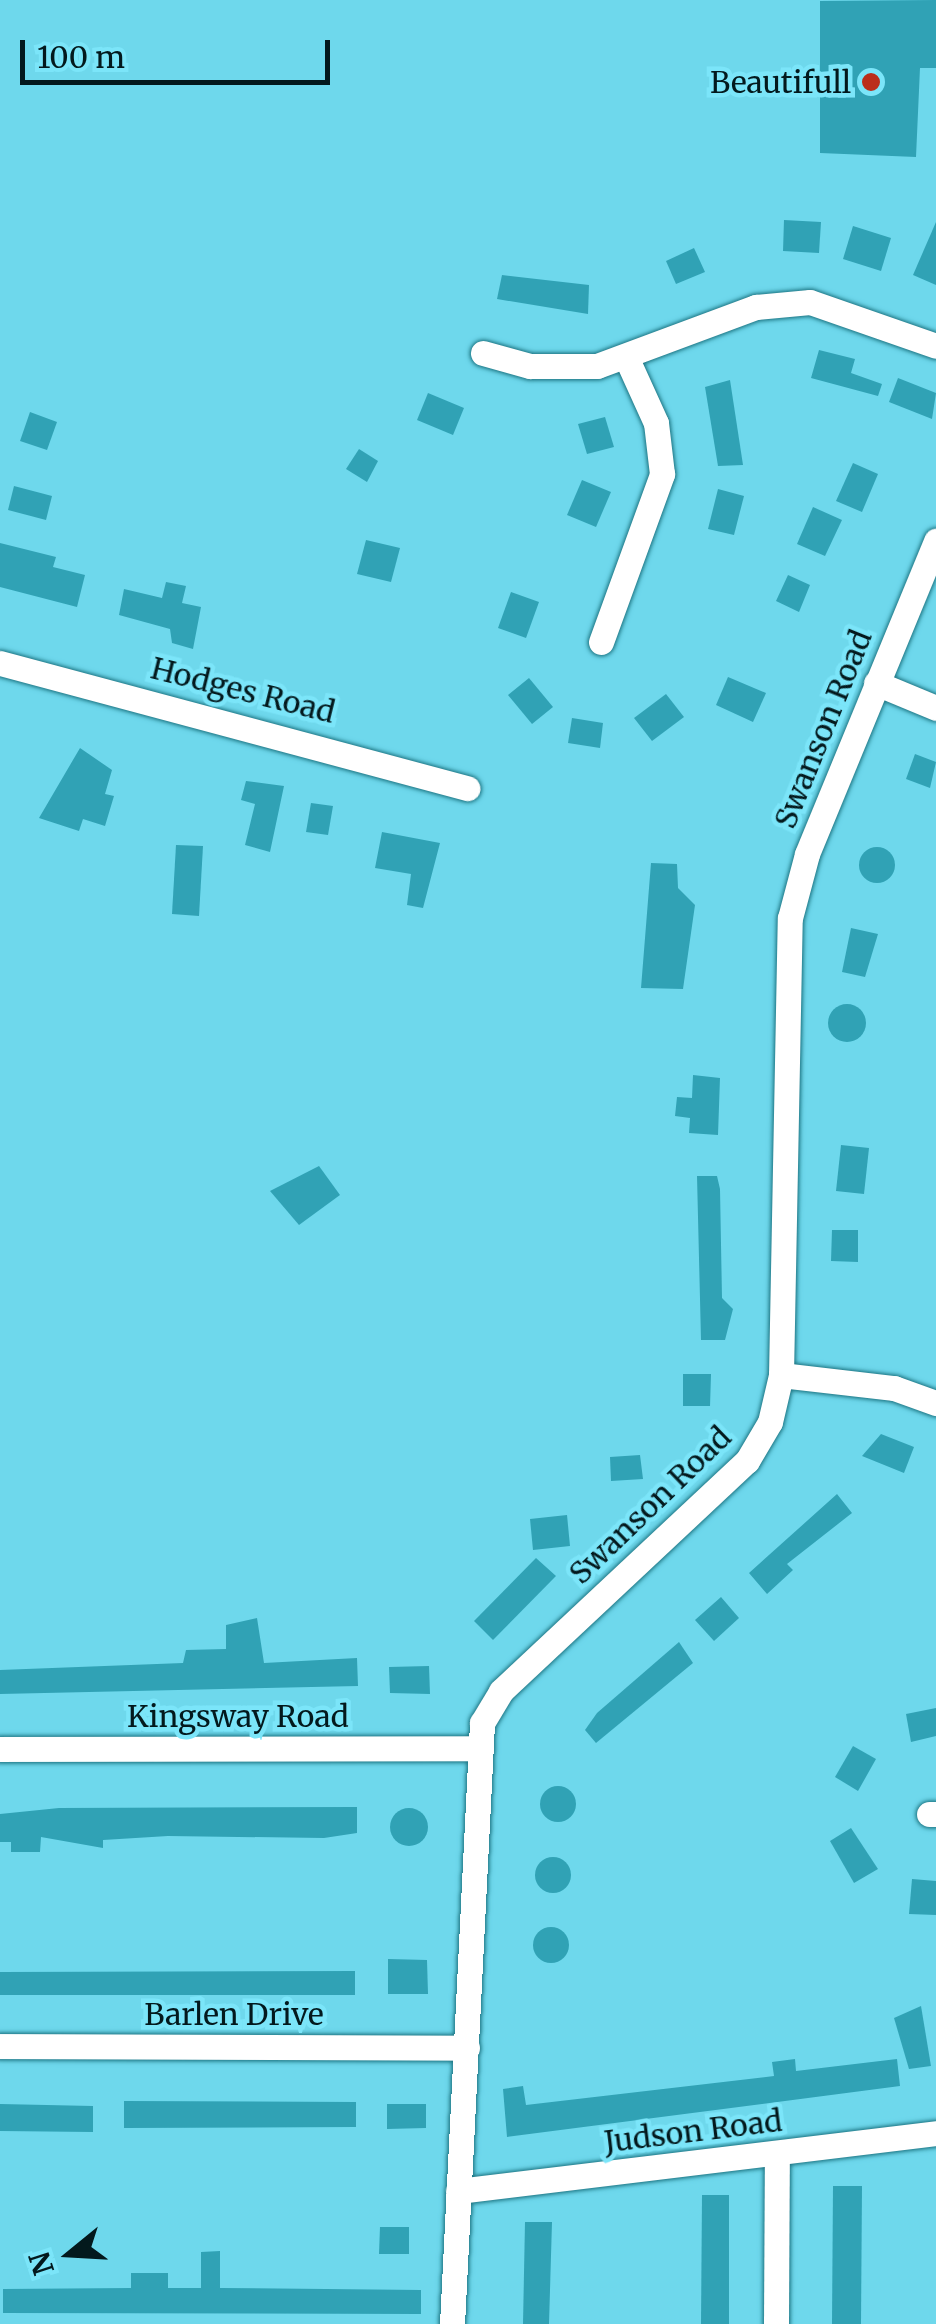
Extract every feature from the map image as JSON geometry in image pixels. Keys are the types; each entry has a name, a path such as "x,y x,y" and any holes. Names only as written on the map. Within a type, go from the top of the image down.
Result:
{"street":[{"path":"483,353 563,368 626,360 756,307 810,302 936,346"},
{"path":"601,642 662,474 656,424 626,360"},
{"name":"Swanson Road","path":"452,2324 467,2048 477,1748 501,1691 756,1450 781,1375 790,918 876,683 936,541"},
{"name":"Hodges Road","path":"0,663 468,788"},
{"path":"876,683 936,708"},
{"path":"781,1375 894,1388 936,1403"},
{"name":"Kingsway Road","path":"0,1748 477,1748"},
{"name":"Barlen Drive","path":"0,2046 467,2048"},
{"name":"Judson Road","path":"458,2192 936,2133"},
{"path":"776,2154 776,2324"}],"building":[{"name":"Beautifull","path":"936,0 936,68 920,68 916,157 820,153 820,1"},
{"path":"784,220 821,222 819,253 783,251"},
{"path":"936,222 936,285 913,275"},
{"path":"853,226 891,238 881,271 843,259"},
{"path":"694,248 705,272 676,284 666,261"},
{"path":"502,275 589,285 588,314 497,299"},
{"path":"819,350 855,359 851,373 882,384 878,396 811,378"},
{"path":"898,378 936,393 932,419 889,402"},
{"path":"730,380 743,465 718,466 705,387"},
{"path":"428,393 464,408 453,435 417,420"},
{"path":"30,412 57,422 47,450 20,441"},
{"path":"605,417 614,447 587,454 578,424"},
{"path":"359,449 378,461 367,482 346,469"},
{"path":"853,463 878,474 862,512 836,501"},
{"path":"582,480 611,492 596,527 567,515"},
{"path":"14,486 52,496 46,520 8,510"},
{"path":"718,489 744,496 734,535 708,529"},
{"path":"813,507 842,520 825,556 797,544"},
{"path":"366,540 400,548 391,582 357,574"},
{"path":"0,543 56,557 53,567 85,575 77,607 0,587"},
{"path":"788,575 810,585 799,612 776,601"},
{"path":"166,582 186,586 182,603 201,607 193,649 172,643 170,629 119,615 124,589 162,598"},
{"path":"511,592 539,602 526,638 498,628"},
{"path":"728,677 766,693 753,722 716,705"},
{"path":"529,678 553,707 532,724 508,695"},
{"path":"666,694 684,717 652,741 634,718"},
{"path":"572,718 603,723 600,748 568,743"},
{"path":"80,748 112,770 105,794 114,796 105,826 83,819 79,831 39,818"},
{"path":"915,754 936,762 930,788 906,779"},
{"path":"246,781 284,786 270,852 245,845 255,804 241,800"},
{"path":"311,803 333,806 328,835 306,832"},
{"path":"382,832 440,843 423,908 407,905 411,874 375,868"},
{"path":"176,845 203,846 199,916 172,914"},
{"path":"877,847 890,852 895,865 890,878 877,883 864,878 859,865 864,852"},
{"path":"651,863 677,864 678,888 695,905 683,989 641,988"},
{"path":"851,928 878,934 865,977 842,972"},
{"path":"847,1004 860,1010 866,1023 860,1036 847,1042 834,1036 828,1023 834,1010"},
{"path":"693,1075 720,1078 718,1135 689,1133 690,1118 675,1116 677,1097 692,1098"},
{"path":"841,1145 869,1148 864,1194 836,1191"},
{"path":"319,1166 340,1195 299,1225 270,1191"},
{"path":"697,1176 717,1176 720,1189 722,1298 733,1309 725,1340 701,1340"},
{"path":"832,1230 858,1230 858,1262 831,1261"},
{"path":"683,1374 711,1374 710,1406 683,1406"},
{"path":"881,1434 914,1447 904,1473 862,1456"},
{"path":"640,1455 643,1479 611,1481 610,1457"},
{"path":"837,1494 852,1513 787,1564 793,1570 767,1594 749,1573"},
{"path":"567,1515 570,1546 533,1550 530,1519"},
{"path":"536,1558 556,1576 493,1640 474,1621"},
{"path":"721,1597 739,1618 714,1641 695,1620"},
{"path":"257,1618 264,1663 357,1658 358,1686 0,1694 0,1670 183,1663 186,1650 226,1649 226,1625"},
{"path":"679,1642 693,1663 596,1743 585,1730 597,1713"},
{"path":"429,1666 430,1694 390,1693 389,1667"},
{"path":"936,1708 936,1736 911,1742 906,1714"},
{"path":"853,1746 876,1759 858,1791 835,1777"},
{"path":"558,1786 571,1791 576,1804 571,1817 558,1822 545,1817 540,1804 545,1791"},
{"path":"357,1807 357,1833 324,1838 168,1836 103,1840 103,1848 41,1837 40,1852 11,1852 11,1842 0,1842 0,1814 59,1808"},
{"path":"409,1808 422,1814 428,1827 422,1840 409,1846 396,1840 390,1827 396,1814"},
{"path":"851,1828 878,1869 854,1883 830,1841"},
{"path":"553,1857 566,1862 571,1875 566,1888 553,1893 540,1888 535,1875 540,1862"},
{"path":"912,1879 936,1881 936,1915 909,1914"},
{"path":"551,1927 564,1932 569,1945 564,1958 551,1963 538,1958 533,1945 538,1932"},
{"path":"388,1959 427,1960 428,1994 388,1994"},
{"path":"355,1971 355,1995 0,1995 0,1972"},
{"path":"921,2006 931,2066 909,2069 894,2018"},
{"path":"795,2059 796,2071 897,2059 900,2086 507,2137 503,2089 523,2086 526,2105 774,2076 772,2062"},
{"path":"124,2101 356,2102 356,2127 124,2128"},
{"path":"0,2104 93,2106 93,2132 0,2131"},
{"path":"387,2104 426,2104 426,2128 387,2129"},
{"path":"833,2186 862,2186 861,2324 832,2324"},
{"path":"702,2195 729,2195 729,2324 701,2324"},
{"path":"525,2222 552,2222 549,2324 523,2324"},
{"path":"380,2227 409,2227 409,2254 379,2254"},
{"path":"220,2251 220,2288 421,2290 421,2314 3,2313 3,2289 131,2288 131,2273 168,2273 168,2288 201,2288 201,2252"}],"place":[{"name":"Beautifull","path":"871,82"}]}
